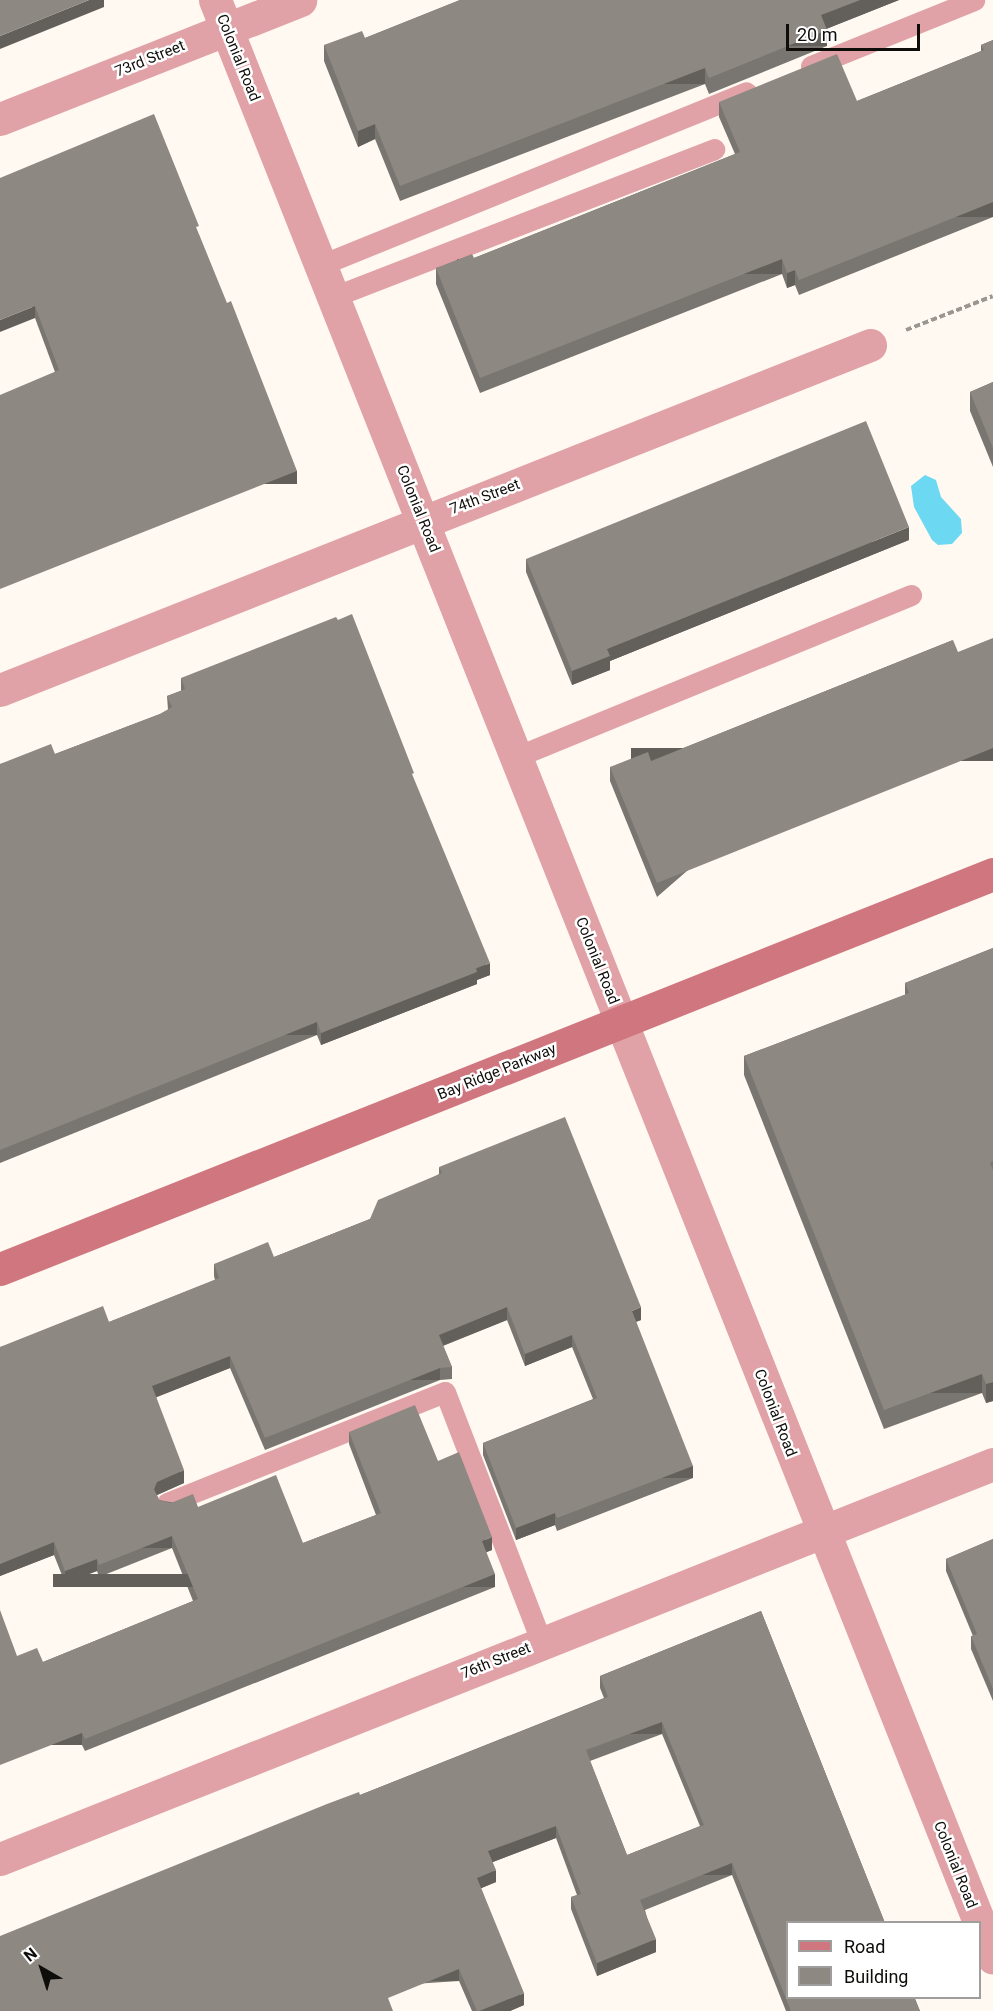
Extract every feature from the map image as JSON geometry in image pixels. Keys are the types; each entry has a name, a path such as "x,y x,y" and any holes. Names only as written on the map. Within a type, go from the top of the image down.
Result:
{"street":[{"name":"73rd Street","path":"0,119 220,15 300,0"},
{"name":"Colonial Road","path":"220,15 978,1921"},
{"name":"74th Street","path":"0,690 870,345"},
{"name":"Bay Ridge Parkway","path":"0,1269 993,874"},
{"name":"76th Street","path":"0,1859 993,1464"},
{"name":"Colonial Road","path":"981,1928 993,1958"}],"lane":[{"path":"787,76 974,0"},
{"path":"321,265 765,85"},
{"path":"333,297 714,149"},
{"path":"516,757 911,595"},
{"path":"167,1503 445,1392 542,1643"}],"path":[{"path":"870,345 993,296"}],"water":[{"path":"925,475 936,480 941,497 961,519 962,533 952,544 938,545 932,540 914,507 911,486"}],"building":[{"path":"0,0 89,0 0,36"},
{"path":"460,0 860,0 821,15 827,30 709,78 705,68 400,186 375,124 358,131 324,45 362,31 365,38"},
{"path":"993,40 993,202 799,280 795,270 787,273 782,259 480,378 436,268 472,254 474,258 740,152 719,102 837,54 857,101 984,50 981,45"},
{"path":"154,114 199,226 196,227 227,303 231,301 297,471 0,589 0,395 59,370 35,306 0,320 0,178"},
{"path":"993,382 993,448 970,392"},
{"path":"866,421 909,527 607,649 610,656 572,671 526,559"},
{"path":"352,614 414,773 412,774 490,963 476,968 477,972 321,1033 317,1022 0,1150 0,764 51,744 55,754 160,714 172,707 167,696 185,689 181,678 336,617 338,620"},
{"path":"993,638 993,748 657,883 610,767 648,752 651,761 953,640 958,652"},
{"path":"993,948 993,1161 990,1163 993,1170 993,1382 986,1384 982,1374 884,1410 744,1056 909,993 905,983"},
{"path":"565,1117 641,1307 632,1311 693,1466 557,1518 555,1513 516,1528 483,1443 597,1398 572,1335 525,1354 507,1307 439,1335 452,1367 440,1368 265,1438 230,1356 152,1386 184,1470 157,1482 154,1489 159,1500 171,1503 193,1494 198,1507 276,1475 303,1543 381,1513 349,1432 415,1405 438,1461 459,1452 492,1537 482,1541 495,1574 85,1739 82,1733 0,1765 0,1610 17,1656 37,1648 43,1662 198,1599 172,1536 99,1565 97,1559 65,1571 54,1542 0,1564 0,1347 103,1306 109,1322 219,1278 214,1264 268,1242 274,1257 370,1219 378,1200 442,1173 439,1167"},
{"path":"993,1539 993,1689 971,1636 977,1634 946,1559"},
{"path":"761,1611 884,1921 786,1921 786,1998 732,1863 640,1900 656,1939 597,1963 571,1897 581,1894 556,1826 488,1851 496,1870 477,1878 524,1993 479,2011 477,2011 459,1969 388,1998 393,2011 0,2011 0,1936 327,1804 359,1792 360,1795 608,1697 600,1676","holes":["662,1722 704,1825 627,1855 586,1750"]},
{"path":"786,1999 914,1999 920,2011 791,2011"}]}
